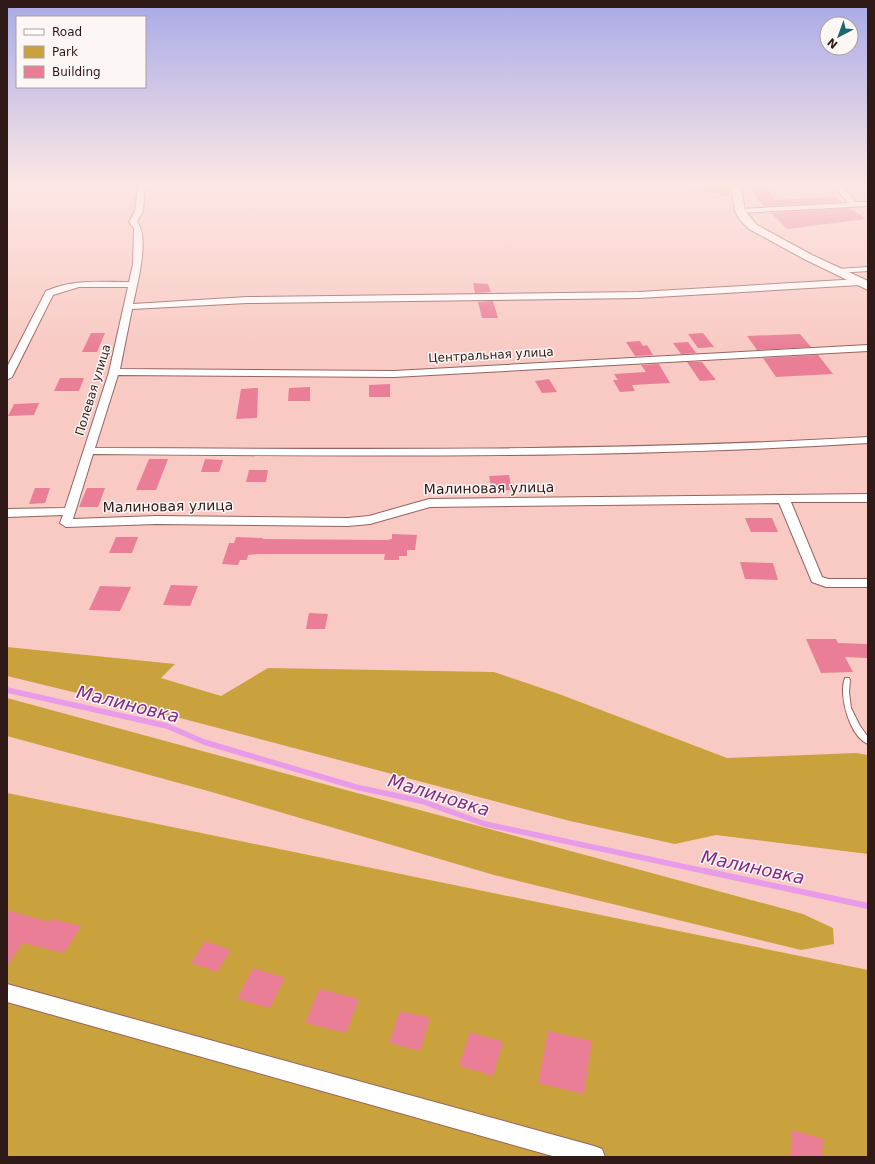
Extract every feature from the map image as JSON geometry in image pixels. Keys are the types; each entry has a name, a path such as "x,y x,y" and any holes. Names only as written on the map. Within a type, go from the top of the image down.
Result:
{"street":[{"name":"Полевая улица","path":"66,523 114,372 137,264 138,240"},
{"path":"776,240 864,284"},
{"path":"837,271 868,269"},
{"path":"129,306 247,300 638,295 864,284"},
{"path":"7,377 49,293 69,286 132,285"},
{"name":"Центральная улица","path":"114,372 394,374 868,348"},
{"path":"88,451 388,454 652,452 790,446 868,440"},
{"name":"Малиновая улица","path":"66,523 156,520 348,522 370,520 429,503 868,498"},
{"path":"784,500 817,580 826,583 868,583"},
{"path":"7,513 70,511"},
{"path":"7,993 566,1153 594,1157"}],"lane":[{"path":"847,680 846,697 853,722 863,738 868,741"}],"green space":[{"path":"7,647 175,664 161,678 221,696 268,668 494,672 559,694 727,758 856,753 868,755 868,854 716,835 675,844 570,821 180,718 7,676"},
{"path":"7,698 803,914 833,928 834,944 801,950 494,875 208,791 7,736"},
{"path":"7,793 868,970 868,1157 7,1157"}],"building":[{"path":"473,283 488,284 491,292 475,293"},
{"path":"493,301 498,318 482,318 478,302"},
{"path":"91,333 105,333 97,352 82,352"},
{"path":"703,333 714,347 698,348 688,334"},
{"path":"800,334 811,347 757,350 747,336"},
{"path":"640,341 643,346 647,345 653,355 635,356 626,342"},
{"path":"688,342 696,353 681,354 673,343"},
{"path":"818,355 833,374 776,377 763,358"},
{"path":"687,362 702,362 716,380 700,381"},
{"path":"659,364 670,383 632,385 635,391 620,392 613,380 618,380 614,374 646,372 641,365"},
{"path":"60,378 84,378 79,391 54,391"},
{"path":"549,379 557,392 542,393 535,381"},
{"path":"390,384 390,397 369,397 369,385"},
{"path":"310,387 310,401 288,401 289,388"},
{"path":"258,388 257,418 236,419 241,389"},
{"path":"39,403 34,415 8,416 14,404"},
{"path":"149,459 168,459 156,490 136,490"},
{"path":"205,459 223,460 219,472 201,472"},
{"path":"249,470 268,470 266,482 246,482"},
{"path":"509,475 512,490 492,491 489,476"},
{"path":"35,488 50,488 45,503 29,504"},
{"path":"87,488 105,488 98,507 79,507"},
{"path":"745,518 772,518 778,532 751,532"},
{"path":"392,534 417,535 415,550 407,550 407,556 399,556 399,560 384,560 385,554 258,554 248,555 247,560 240,560 238,565 222,564 229,543 234,543 236,537 263,538 262,539 387,540 392,539"},
{"path":"116,537 138,537 132,553 109,553"},
{"path":"740,562 773,563 778,580 745,579"},
{"path":"171,585 198,586 190,606 163,605"},
{"path":"100,586 131,587 120,611 89,610"},
{"path":"309,613 328,614 325,629 306,629"},
{"path":"806,639 836,639 838,643 868,644 868,658 845,657 853,672 821,673"},
{"path":"7,910 49,922 52,919 81,926 64,953 23,943 7,966"},
{"path":"205,941 231,950 217,972 191,963"},
{"path":"253,968 285,978 270,1008 237,999"},
{"path":"319,989 359,999 346,1033 305,1023"},
{"path":"400,1011 430,1018 420,1051 389,1043"},
{"path":"548,1031 592,1041 584,1094 538,1083"},
{"path":"470,1032 503,1042 493,1076 459,1066"},
{"path":"792,1130 823,1139 822,1157 790,1157"}],"waterway":[{"name":"Малиновка","path":"7,690 167,726 204,742 356,787 421,801 485,824 709,872"},
{"name":"Малиновка","path":"705,871 868,906"}]}
